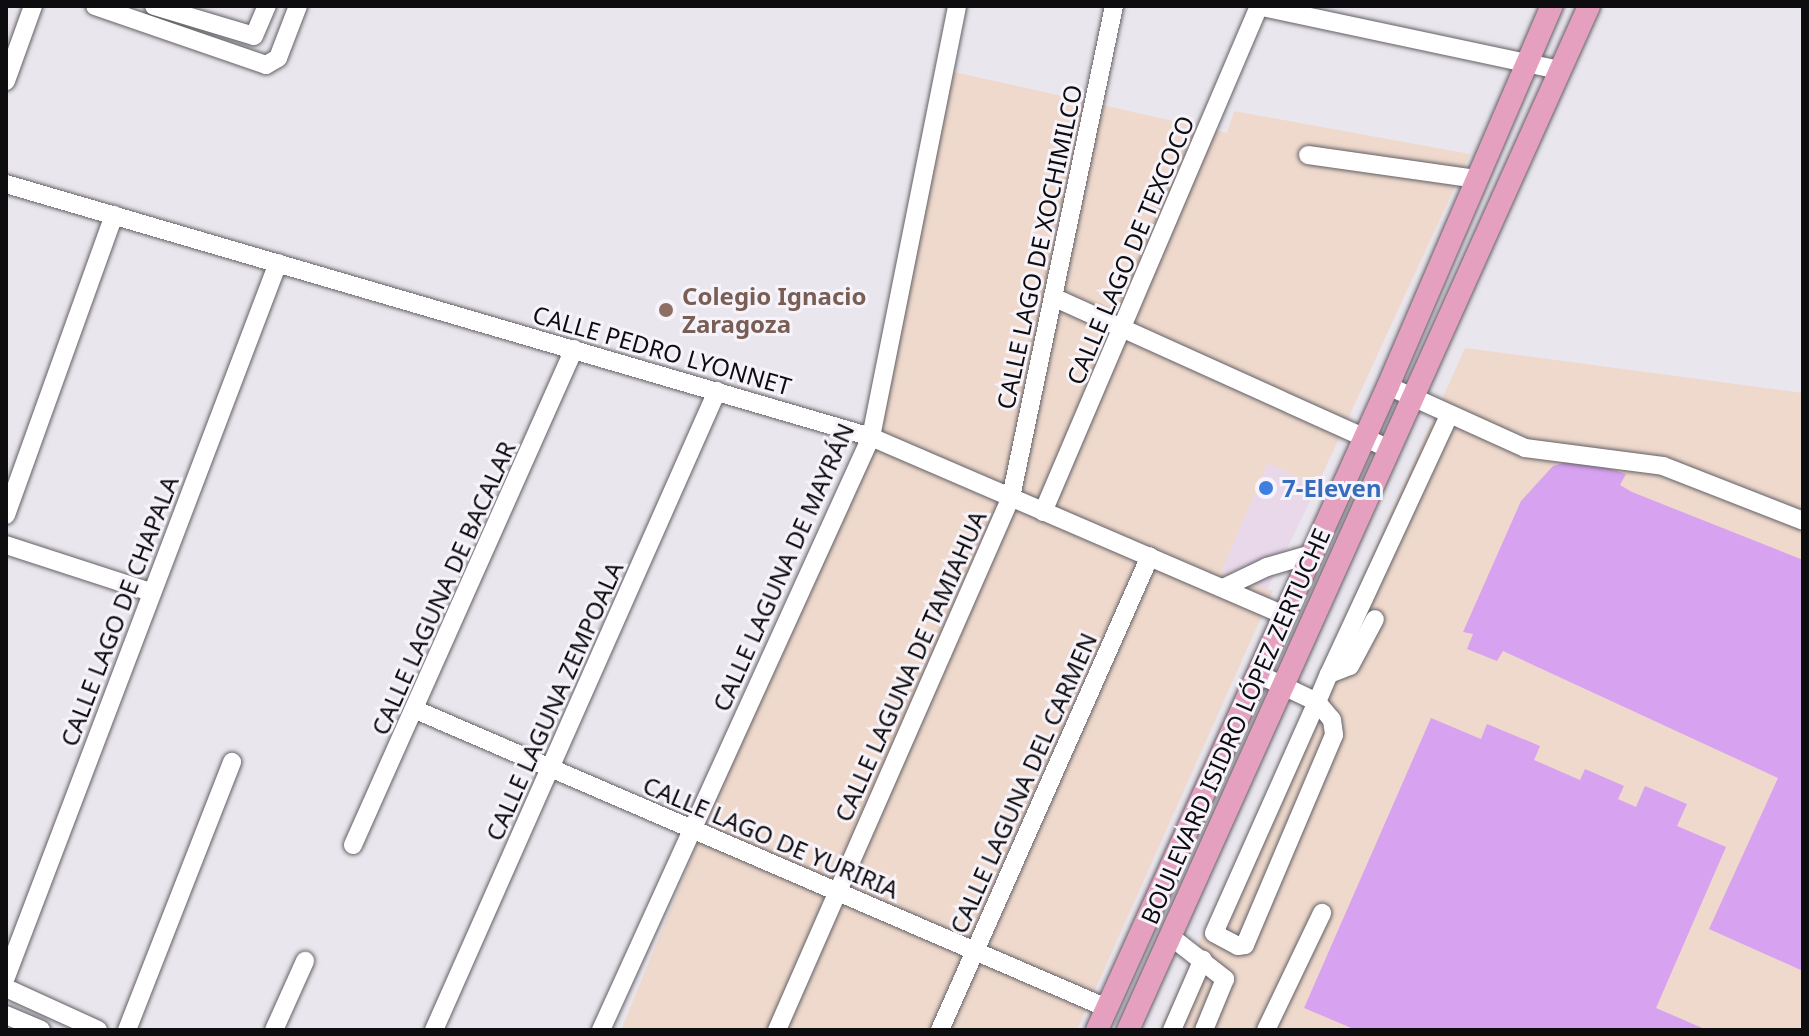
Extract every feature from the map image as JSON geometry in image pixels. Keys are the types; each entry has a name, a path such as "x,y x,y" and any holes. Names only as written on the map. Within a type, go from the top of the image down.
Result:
{"main road":[{"name":"BOULEVARD ISIDRO LÓPEZ ZERTUCHE","path":"1097,1030 1388,386 1552,6"},
{"name":"BOULEVARD ISIDRO LÓPEZ ZERTUCHE","path":"1128,1030 1410,396 1589,6"},
{"path":"1235,727 1258,737"}],"street":[{"path":"6,81 12,43 33,6"},
{"path":"95,6 266,65 278,58 298,6"},
{"path":"154,6 254,36"},
{"path":"266,65 254,36 267,6"},
{"name":"CALLE LAGUNA DE MAYRÁN","path":"601,1030 871,437 957,6"},
{"name":"CALLE LAGO DE XOCHIMILCO","path":"1011,497 1114,6"},
{"path":"1259,6 1559,70"},
{"name":"CALLE LAGO DE TEXCOCO","path":"1043,512 1259,6"},
{"path":"1308,155 1477,179"},
{"name":"CALLE PEDRO LYONNET","path":"6,184 871,437 1285,615"},
{"path":"6,515 114,215"},
{"name":"CALLE LAGO DE CHAPALA","path":"6,977 278,263"},
{"path":"1053,297 1388,448"},
{"name":"CALLE LAGUNA DE BACALAR","path":"353,845 416,710 574,349"},
{"path":"1388,386 1525,448 1663,466 1803,521"},
{"name":"CALLE LAGUNA ZEMPOALA","path":"434,1030 717,391"},
{"path":"1258,674 1317,702 1332,720 1334,735 1245,945 1216,938 1317,702 1329,674 1449,415"},
{"name":"CALLE LAGUNA DE TAMIAHUA","path":"777,1030 1011,497"},
{"path":"6,545 151,592"},
{"path":"1223,588 1267,567 1312,554"},
{"name":"CALLE LAGUNA DEL CARMEN","path":"940,1030 1150,556"},
{"path":"1329,674 1350,666 1375,619"},
{"name":"CALLE LAGO DE YURIRIA","path":"416,710 1107,1008"},
{"path":"127,1030 232,762"},
{"path":"1266,1030 1322,913"},
{"path":"1170,936 1217,968 1225,984 1204,1030"},
{"path":"1172,1030 1203,959"},
{"path":"274,1030 305,961"},
{"path":"6,988 98,1030"},
{"path":"6,1015 41,1030"}],"shaded area":[{"path":"945,70 1227,133 1234,111 1470,154 1317,486 1268,463 1221,572 1273,591 1077,1030 621,1030 864,437"},
{"path":"1465,348 1803,393 1803,1030 1160,1030"},
{"path":"1268,462 1317,486 1265,594 1215,570"}],"building":[{"path":"1578,459 1626,474 1620,485 1632,492 1803,560 1803,971 1709,929 1778,778 1503,651 1497,661 1467,649 1473,634 1463,632 1521,501 1553,466"},
{"path":"1431,718 1481,739 1487,724 1540,746 1534,760 1580,780 1585,769 1624,786 1618,799 1636,807 1645,786 1687,804 1677,826 1726,847 1656,1008 1707,1030 1356,1030 1304,1008"}],"place":[{"name":"Colegio Ignacio Zaragoza","path":"666,310"},
{"name":"7-Eleven","path":"1266,488"}]}
